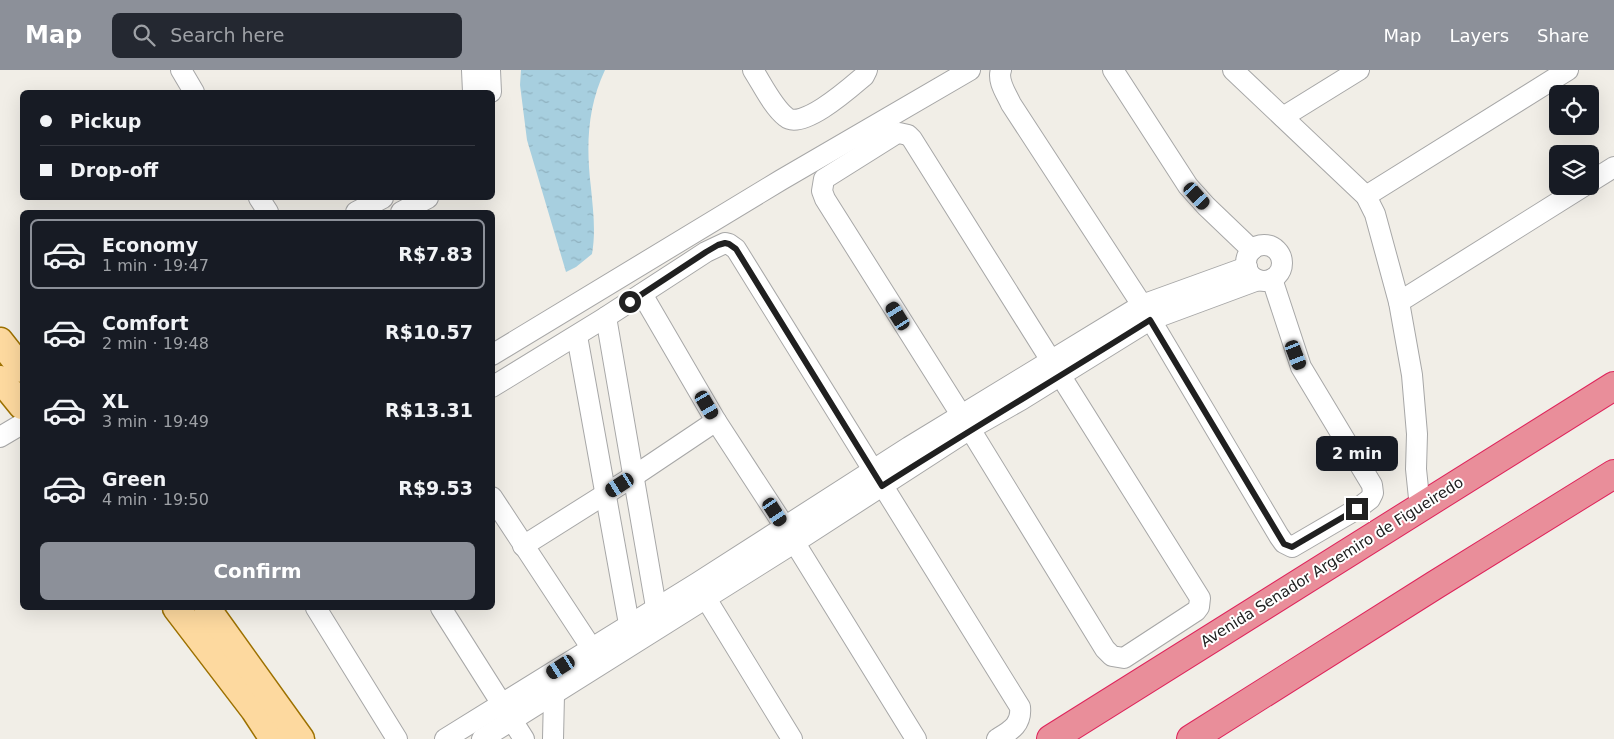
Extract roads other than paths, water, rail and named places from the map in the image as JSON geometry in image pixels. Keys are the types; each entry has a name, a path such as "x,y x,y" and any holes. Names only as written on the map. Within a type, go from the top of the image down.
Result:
{"highway":[{"name":"Avenida Senador Argemiro de Figueiredo","path":"1051,739 1614,386"},
{"path":"1192,739 1435,584 1614,474"}],"main road":[{"path":"0,341 10,388"},
{"path":"178,610 214,639 301,739"},
{"path":"207,610 214,639 273,739"}],"street":[{"path":"182,70 193,90"},
{"path":"472,70 473,90"},
{"path":"490,70 491,90"},
{"path":"752,70 780,111 793,121 811,116 864,76 868,70"},
{"path":"495,353 772,185 970,70"},
{"path":"1001,70 1000,80 1011,104 1146,312 1284,544 1292,547 1357,509 1370,499 1373,493 1372,485 1301,366 1257,269 1188,186 1113,70"},
{"path":"1234,70 1366,196 1375,214 1399,302 1412,375 1417,434 1416,469 1420,508"},
{"path":"1283,117 1359,70"},
{"path":"1366,196 1568,70"},
{"path":"904,133 908,134 912,139 1200,598 1199,607 1196,611 1124,658 1112,656 1105,649 966,423 825,199 822,191 824,179 894,135 904,133"},
{"path":"1599,176 1614,167"},
{"path":"1399,302 1570,195"},
{"path":"360,210 378,200"},
{"path":"404,210 424,200"},
{"path":"495,385 577,336 706,252 725,243 729,244 736,249 1020,707 1021,715 1018,723 1010,731 997,739"},
{"path":"445,739 501,704 596,656 790,535 877,478 1146,312 1257,269"},
{"path":"642,294 716,421 790,535 916,739"},
{"path":"606,317 656,607"},
{"path":"577,336 629,624"},
{"path":"523,546 634,476 716,421"},
{"path":"0,437 20,425"},
{"path":"495,502 596,656"},
{"path":"482,739 554,695 629,624 656,607 701,590"},
{"path":"701,590 792,739"},
{"path":"317,610 397,739"},
{"path":"442,610 524,739"},
{"path":"553,739 554,695"}],"water":[{"path":"521,70 605,70 591,113 589,128 589,173 594,229 592,254 576,267 566,272 527,140 520,85"}]}
